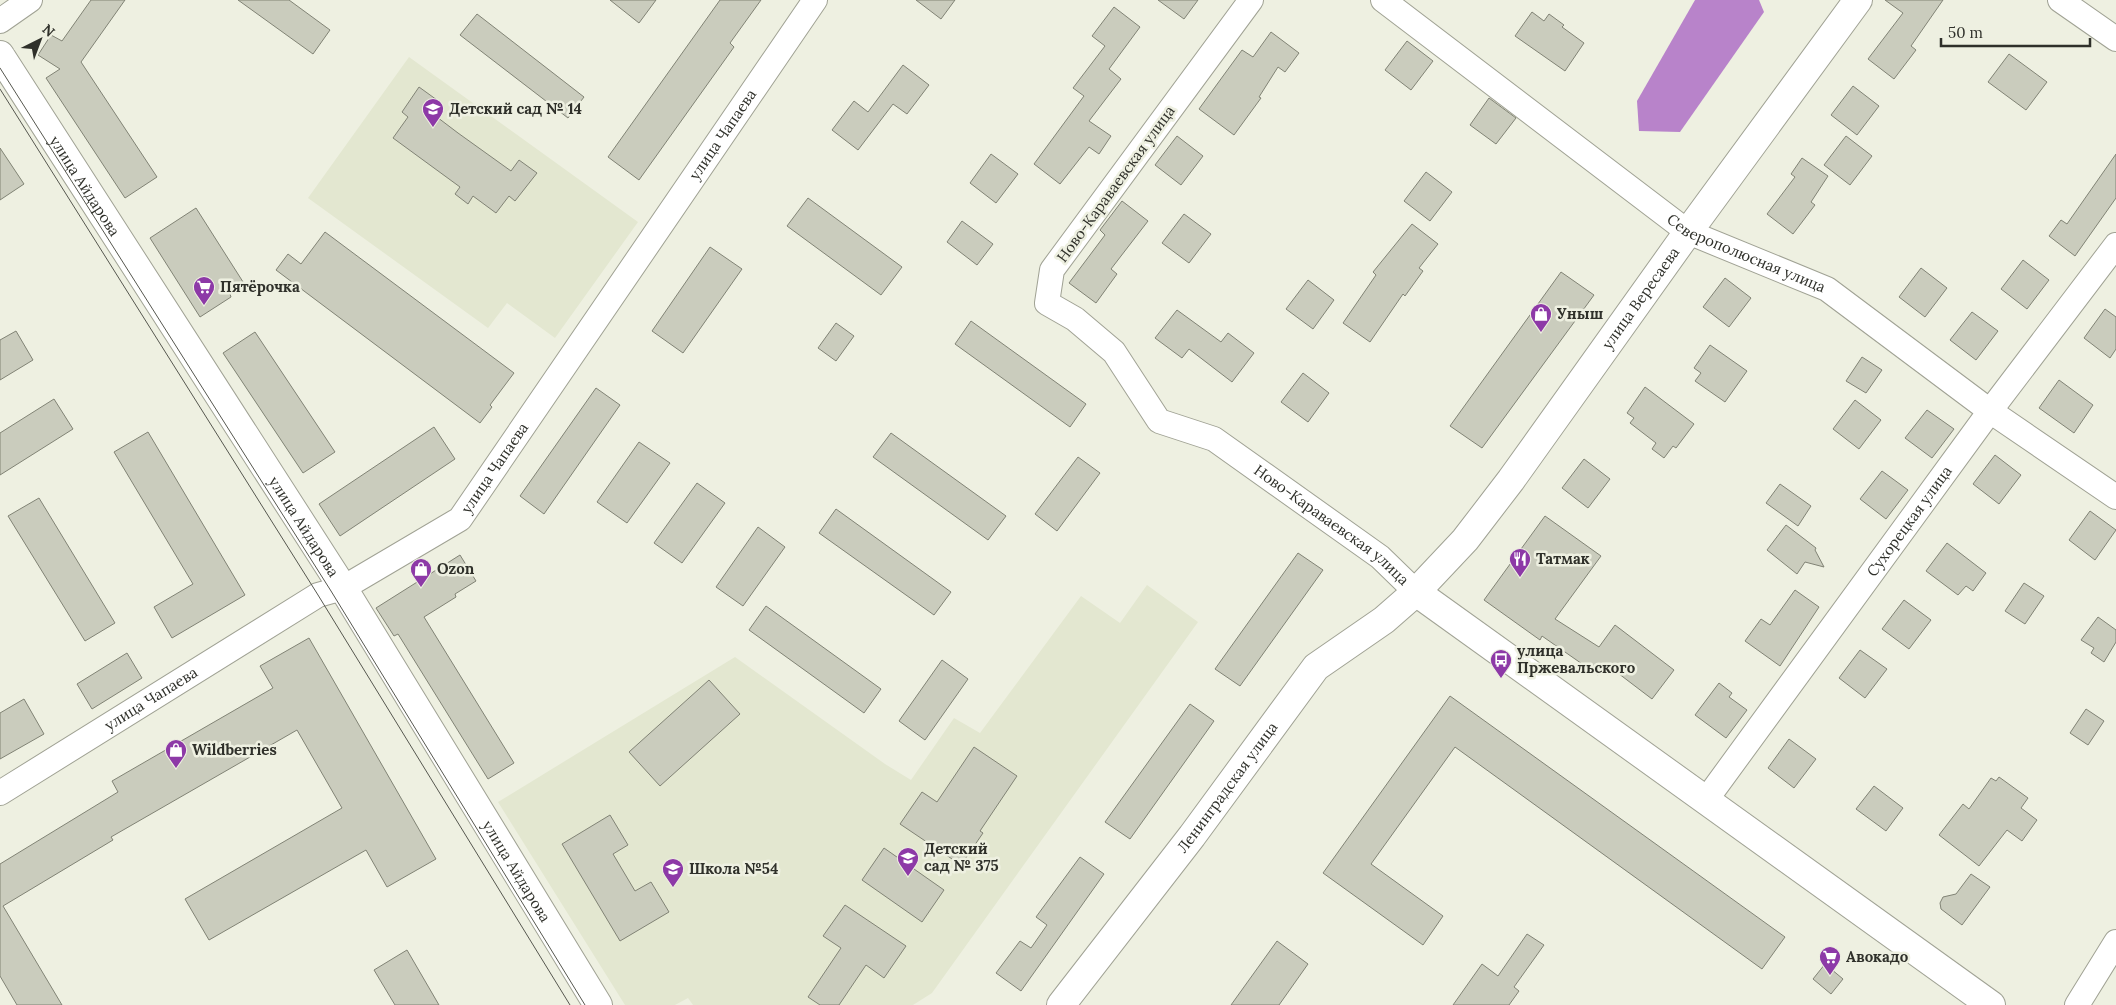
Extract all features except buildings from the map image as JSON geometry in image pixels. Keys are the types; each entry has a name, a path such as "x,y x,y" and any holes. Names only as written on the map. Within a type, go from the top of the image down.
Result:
{"main road":[{"name":"улица Вересаева","path":"1416,592 1465,540 1505,488 1688,232 1858,0"},
{"name":"улица Айдарова","path":"0,55 343,588 598,1005"},
{"path":"1416,592 1991,1005"},
{"name":"Ленинградская улица","path":"1060,1005 1192,836 1316,667 1384,620 1416,592"}],"street":[{"path":"0,22 30,0"},
{"name":"улица Чапаева","path":"0,793 318,595 343,588 460,519 815,0"},
{"name":"Ново-Караваевская улица","path":"1251,0 1052,270 1047,303 1075,318 1114,352 1159,421 1214,439 1380,557 1416,592"},
{"name":"Северополюсная улица","path":"1383,0 1688,232 1827,289 1990,411 2116,497"},
{"path":"2060,0 2116,39"},
{"name":"Сухорецкая улица","path":"1706,800 1990,411 2116,245"},
{"path":"2077,1005 2116,942"}],"shaded area":[{"path":"1695,0 1759,0 1764,12 1680,132 1639,131 1637,101"},
{"name":"Детский сад № 14","path":"409,57 638,222 555,338 507,303 488,328 308,198"},
{"path":"1147,585 1198,622 932,993 913,1005 693,1005 688,998 675,1005 625,1005 498,802 735,657 885,764 911,780 954,718 980,733 1081,596 1120,623"}],"tram line":[{"path":"0,68 331,591 585,1005"},
{"path":"0,89 318,595 570,1005"}],"place":[{"name":"Детский сад № 14","path":"433,128"},
{"name":"Пятёрочка","path":"204,306"},
{"name":"Уныш","path":"1541,333"},
{"name":"Татмак","path":"1520,578"},
{"name":"Ozon","path":"421,588"},
{"name":"улица Пржевальского","path":"1501,679"},
{"name":"Wildberries","path":"176,769"},
{"name":"Детский сад № 375","path":"908,877"},
{"name":"Школа №54","path":"673,888"},
{"name":"Авокадо","path":"1830,976"}]}
